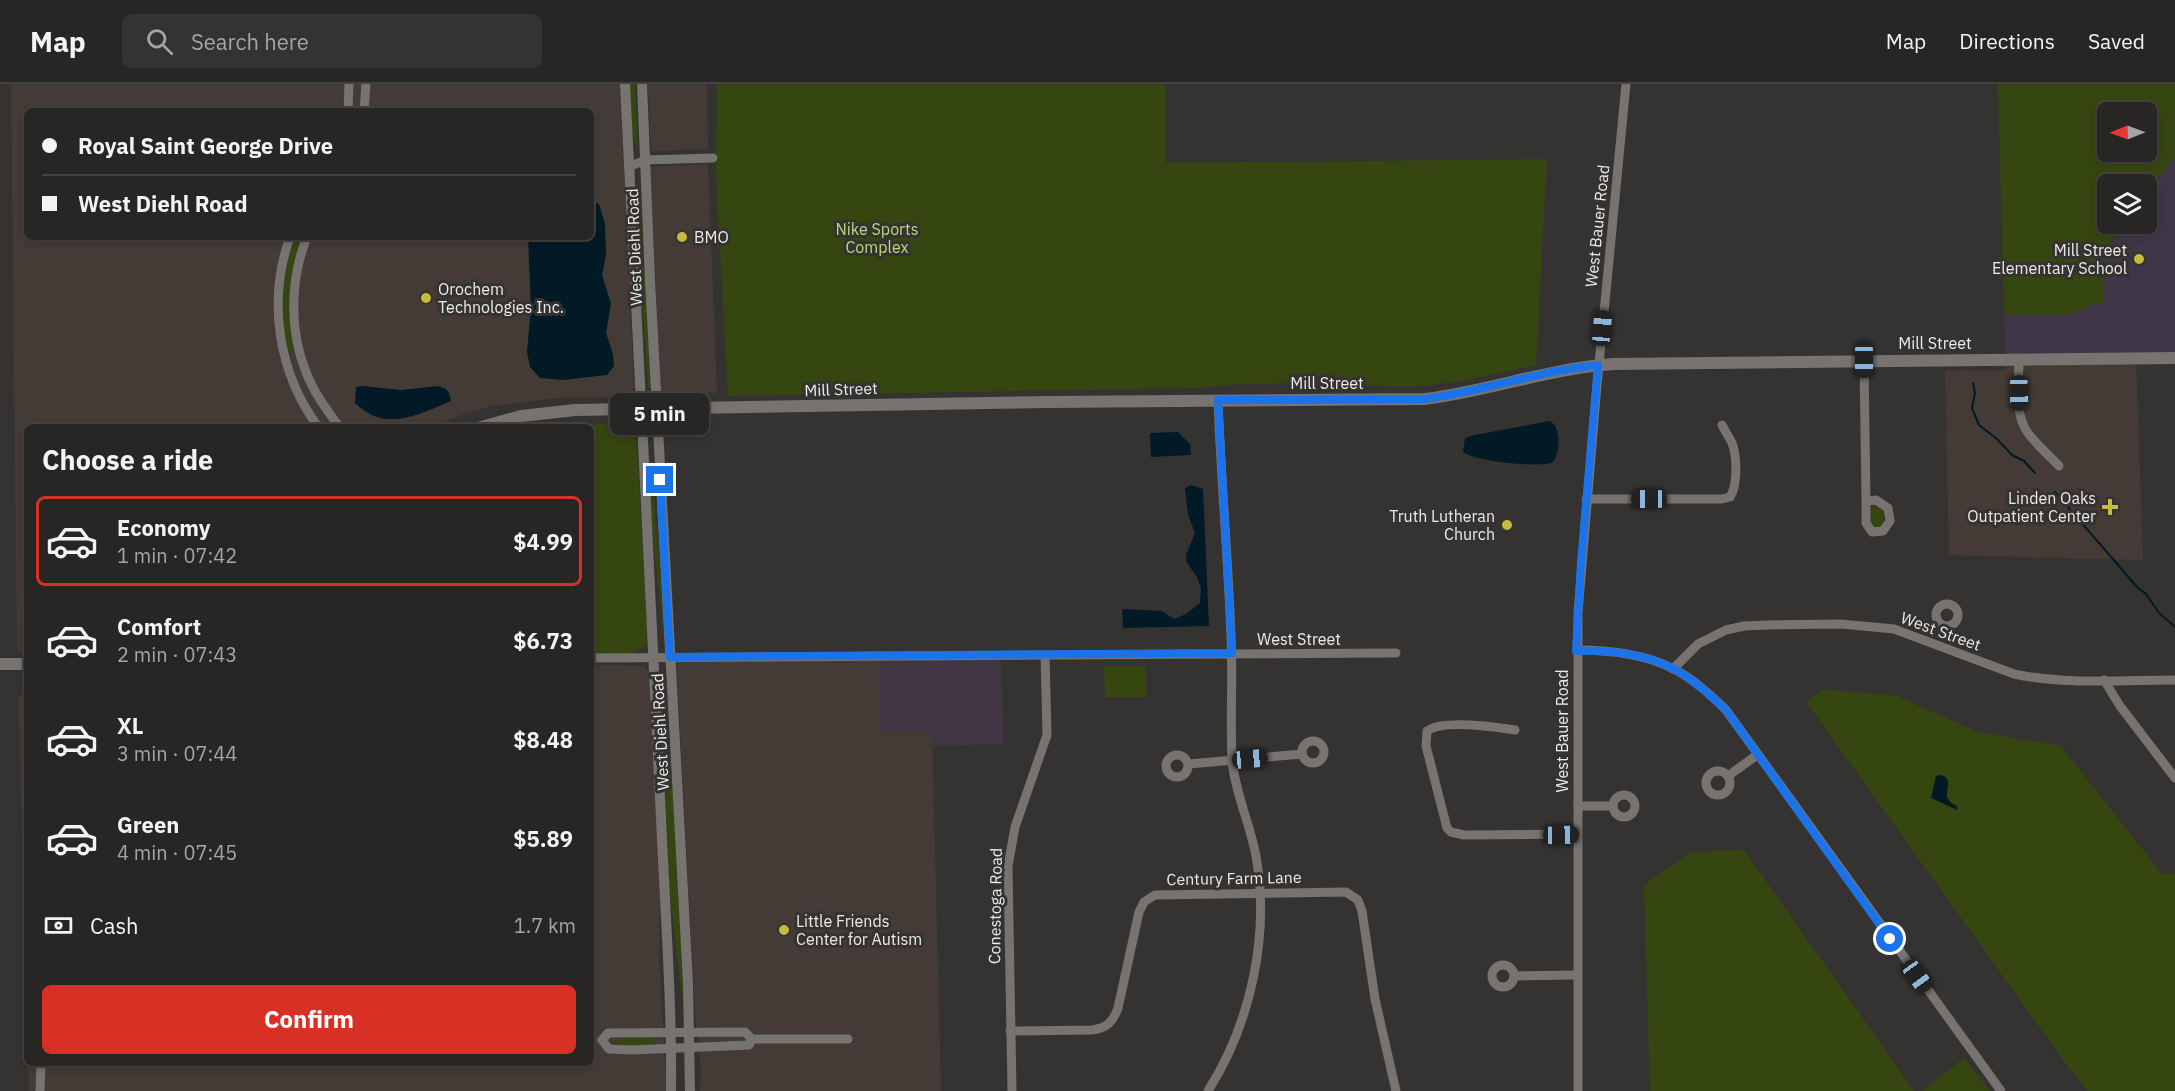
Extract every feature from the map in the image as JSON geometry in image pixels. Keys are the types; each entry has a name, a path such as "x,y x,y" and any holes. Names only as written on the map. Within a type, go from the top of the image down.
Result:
{"main road":[{"name":"Mill Street","path":"491,424 549,412 1218,400 1425,399 1451,396 1557,371 1598,365 2175,358"},
{"path":"0,664 24,664"}],"street":[{"path":"348,108 349,84"},
{"path":"364,108 366,84"},
{"name":"West Diehl Road","path":"626,84 671,1032 671,1091"},
{"name":"West Diehl Road","path":"642,84 690,1033 690,1091"},
{"name":"West Bauer Road","path":"1578,1091 1576,651 1586,499 1626,84"},
{"path":"629,167 645,160 713,158"},
{"path":"289,240 279,279 277,309 279,333 291,379 316,424"},
{"path":"306,240 301,255 294,299 299,350 306,373 321,402 337,424"},
{"path":"2019,359 2019,406 2022,422 2031,436 2059,466"},
{"path":"1864,360 1866,501"},
{"path":"1208,1091 1229,1053 1245,1009 1259,940 1260,893 1252,838 1232,761 1232,653 1218,400"},
{"path":"1586,499 1722,499 1730,497 1734,488 1735,458 1732,444 1722,425"},
{"path":"1933,642 1941,624"},
{"name":"West Street","path":"1673,669 1705,639 1726,630 1744,626 1856,625 1894,629 2014,674 2045,679 2175,680"},
{"path":"1576,651 1616,652 1643,658 1673,669 1704,690 1726,710 2001,1091"},
{"name":"West Street","path":"594,658 1396,653"},
{"name":"Conestoga Road","path":"1012,1091 1008,866 1015,827 1047,735 1045,655"},
{"path":"2104,680 2120,706 2175,778"},
{"path":"1515,730 1488,726 1437,725 1427,731 1426,746 1447,828 1451,832 1464,835 1578,834"},
{"path":"1189,764 1302,754"},
{"path":"1728,776 1757,755"},
{"path":"1578,806 1613,806"},
{"name":"Century Farm Lane","path":"1010,1031 1092,1030 1104,1027 1113,1021 1118,1008 1141,905 1149,898 1163,894 1340,892 1351,894 1358,900 1362,911 1375,999 1396,1091"},
{"path":"1514,976 1577,975"},
{"path":"594,1040 602,1040 608,1033 671,1032 745,1032 752,1039 848,1039"},
{"path":"602,1040 609,1049 619,1050 749,1045 752,1039"},
{"path":"40,1091 41,1066"}],"shaded area":[{"path":"11,84 620,84 634,387 631,394 626,397 558,398 490,406 438,424 24,424 24,651 17,651"},
{"path":"648,84 707,84 708,149 651,151"},
{"name":"Mill Street Elementary School","path":"2175,156 2175,358 2006,359 2004,315 2072,315 2089,305 2104,303 2103,262 2106,250 2117,234 2157,234 2157,180"},
{"path":"708,164 717,393 661,395 650,167"},
{"path":"2136,358 2143,560 1949,555 1945,371 2006,370 2006,359"},
{"path":"1001,654 1003,744 933,746 932,732 880,733 878,656"},
{"path":"676,656 878,656 932,732 941,1091 700,1091 701,1068 695,1008"},
{"path":"594,665 645,667 651,677 660,887 659,961 667,1091 29,1091 28,1066 594,1066"},
{"path":"24,695 24,907 18,696"}],"green space":[{"path":"630,84 635,84 638,146 632,135"},
{"name":"Nike Sports Complex","path":"717,84 1165,84 1166,163 1547,159 1536,365 1467,380 1404,387 1313,383 1244,384 1195,388 728,396 716,176"},
{"path":"1998,84 2175,84 2175,156 2157,180 2157,174 2097,174 2097,234 2116,234 2104,255 2104,303 2089,305 2072,315 2004,315"},
{"path":"637,194 642,196 651,387 648,387 637,244 634,196"},
{"path":"294,240 302,240 291,284 294,347 292,350 287,348 284,320 288,265"},
{"path":"594,424 624,426 632,433 637,448 648,641 637,651 614,656 594,656"},
{"path":"648,433 662,597 664,639 650,508"},
{"path":"1875,507 1884,511 1882,527 1874,528 1870,523 1871,510"},
{"path":"1104,666 1146,666 1146,697 1105,697"},
{"path":"660,676 663,677 674,804 684,1014 669,887"},
{"path":"1822,689 1897,696 1978,732 2061,746 2161,873 2175,874 2175,1091 2088,1091 2063,1060 1807,703"},
{"path":"1744,850 1914,1091 1650,1091 1644,885 1690,852"},
{"path":"621,1038 657,1041 642,1046 610,1044"},
{"path":"1964,1058 1990,1091 1922,1091"}],"water":[{"path":"594,202 599,204 605,224 606,255 602,275 611,304 606,333 613,354 614,366 607,375 563,380 540,378 530,367 527,352 531,307 528,240 594,240"},
{"path":"438,386 446,389 451,401 402,419 378,417 355,403 356,387 401,390"},
{"path":"1550,421 1554,424 1558,435 1557,454 1552,463 1506,463 1470,456 1463,452 1465,438"},
{"path":"1178,432 1190,444 1191,455 1151,457 1150,433"},
{"path":"1191,485 1203,489 1209,626 1123,628 1122,610 1124,609 1162,611 1174,619 1186,614 1200,603 1201,588 1197,577 1187,563 1186,555 1195,533 1188,515 1185,488"},
{"path":"1939,775 1948,780 1947,797 1957,806 1957,810 1931,798 1936,776"}],"waterway":[{"path":"1973,383 1975,393 1972,408 1979,425 2012,455 2024,461 2035,473"},
{"path":"2055,492 2137,587 2146,594 2159,613 2175,627"}],"place":[{"name":"BMO","path":"682,237"},
{"name":"Mill Street Elementary School","path":"2139,259"},
{"name":"Orochem Technologies Inc.","path":"426,298"},
{"name":"Linden Oaks Outpatient Center","path":"2110,507"},
{"name":"Truth Lutheran Church","path":"1507,525"},
{"name":"Little Friends Center for Autism","path":"784,930"}],"route":[{"path":"660,480 670,657 1232,653 1218,400 1425,399 1451,396 1557,371 1598,365 1581,562 1576,651 1598,650 1643,658 1673,669 1716,700 1726,710 1890,939"}]}
